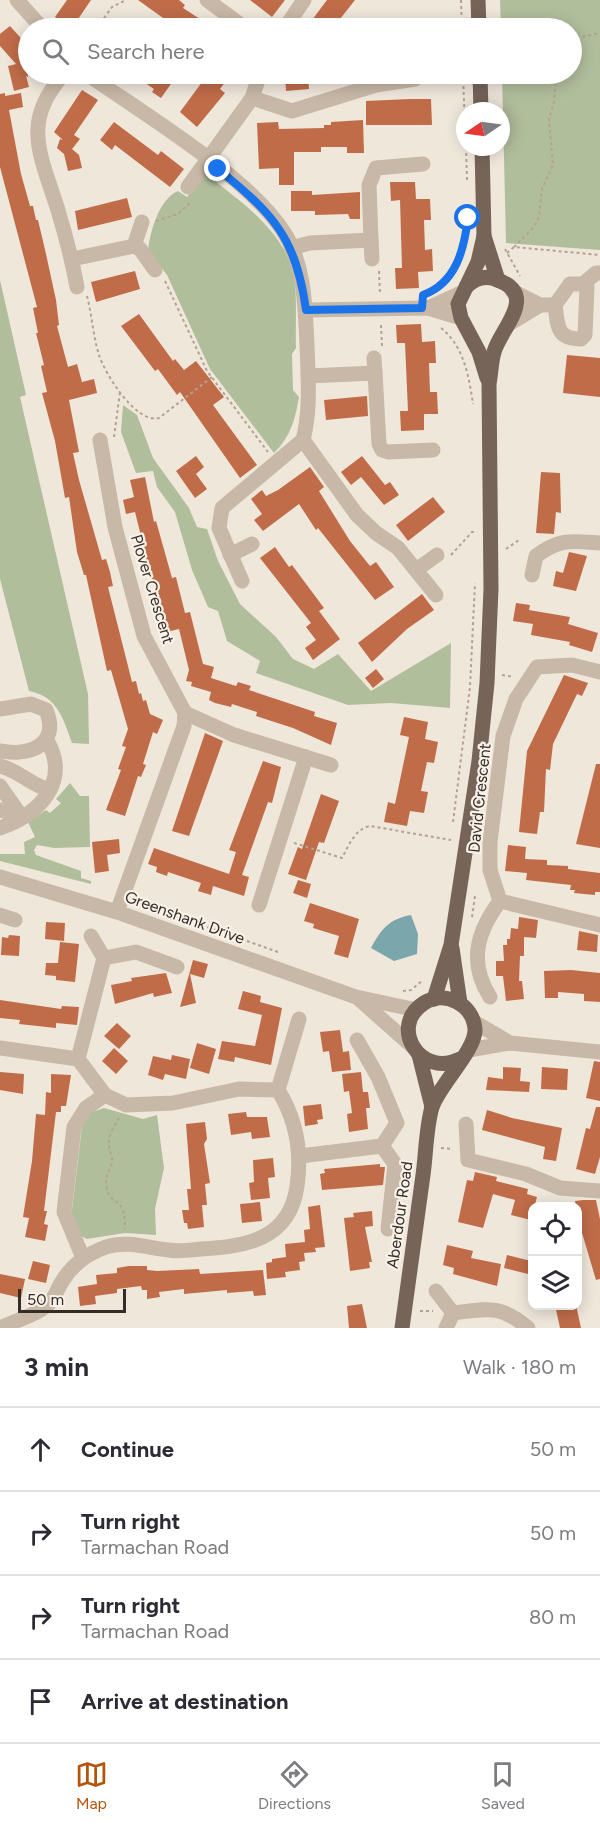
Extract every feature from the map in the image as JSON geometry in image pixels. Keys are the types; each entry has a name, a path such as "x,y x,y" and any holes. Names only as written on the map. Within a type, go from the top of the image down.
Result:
{"main road":[{"path":"478,0 479,18"},
{"path":"480,84 481,102"},
{"path":"482,156 484,236 478,262 458,304 489,384"},
{"path":"484,236 498,280"},
{"path":"434,999 451,945 479,761 487,683 491,577 489,384 494,351 516,307 512,291 498,280 479,278 464,289"},
{"path":"464,322 483,335 508,326"},
{"path":"451,945 460,1004"},
{"path":"417,1010 434,999 447,999 460,1004 469,1012 474,1022"},
{"name":"Aberdour Road","path":"402,1328 432,1107 409,1031 417,1010"},
{"name":"Aberdour Road","path":"432,1107 474,1037 474,1022"},
{"path":"416,1051 439,1064 465,1054"}],"street":[{"path":"17,0 33,18"},
{"path":"207,0 231,18"},
{"path":"292,18 304,0"},
{"path":"55,84 43,105 37,144 72,259 77,287"},
{"path":"101,84 206,159 255,199 284,233 301,277 306,310 309,408 303,440 222,508 219,528 242,582"},
{"path":"188,187 252,98 257,84"},
{"path":"252,98 292,111 382,84"},
{"path":"372,259 369,185 376,168 423,164"},
{"path":"134,246 142,222"},
{"path":"291,248 310,243 371,240"},
{"path":"72,259 134,246 140,249 155,270"},
{"path":"508,326 548,305 570,284 583,284 596,273 600,273"},
{"path":"512,291 548,305 561,333 568,339 581,339 585,335 587,287 583,284"},
{"path":"428,308 464,289"},
{"path":"306,310 428,308 464,322"},
{"path":"308,376 374,365 382,450 388,452 433,450"},
{"name":"Plover Crescent","path":"100,440 115,527 144,636 185,713"},
{"path":"303,440 357,515 376,533 398,548 436,595"},
{"path":"532,575 536,556 550,545 567,540 600,543"},
{"path":"230,555 252,544"},
{"path":"416,570 444,554"},
{"name":"David Crescent","path":"500,901 490,870 490,842 503,736 516,699 537,668 572,665 600,672"},
{"path":"0,709 31,704 42,706 48,715 46,739 41,746 32,751 12,753 0,750"},
{"path":"117,912 184,726 185,713 234,735 331,765"},
{"path":"0,828 46,797 56,779 58,767 55,753 46,739"},
{"path":"259,905 306,757"},
{"path":"0,766 17,771 34,786 50,790"},
{"path":"0,786 21,816"},
{"path":"0,793 21,816"},
{"path":"0,805 21,816"},
{"path":"0,810 21,816"},
{"path":"0,821 21,816"},
{"name":"Greenshank Drive","path":"0,877 117,912 356,997"},
{"path":"490,997 481,984 478,968 479,937 484,922 500,901 600,925"},
{"path":"0,915 15,920"},
{"path":"78,1059 104,958 90,936"},
{"path":"104,958 136,952 177,967"},
{"path":"356,997 417,1010"},
{"path":"356,997 416,1051"},
{"path":"278,1090 299,1019"},
{"path":"474,1022 510,1043"},
{"path":"300,1156 381,1146 397,1123 378,1077 357,1040"},
{"path":"465,1054 510,1043 600,1052"},
{"path":"0,1048 78,1059 105,1095 126,1105 173,1103 239,1089 278,1090"},
{"path":"0,1328 36,1312 51,1301 64,1277 83,1258 107,1247 126,1244 172,1251 248,1245 279,1225 289,1214 295,1201 300,1156 290,1108 278,1090"},
{"path":"83,1258 64,1212 74,1127 86,1108 105,1095"},
{"path":"466,1124 468,1160"},
{"path":"381,1146 395,1164 388,1229"},
{"path":"455,1169 468,1160 526,1174 560,1188 600,1191"},
{"path":"436,1290 453,1313"},
{"path":"453,1313 497,1309 511,1314 528,1328"},
{"path":"446,1328 453,1313"}],"path":[{"path":"104,18 112,7 126,0"},
{"path":"461,0 462,18"},
{"path":"582,38 600,33"},
{"path":"463,84 464,102"},
{"path":"507,253 533,228 539,217 542,189 552,165 549,118 554,102 555,84"},
{"path":"466,156 467,186"},
{"path":"441,285 462,253 468,218"},
{"path":"158,221 165,219"},
{"path":"514,248 600,255"},
{"path":"155,270 168,287 174,305 212,377 277,464"},
{"path":"77,287 84,286 99,355 120,392 142,414 154,420 212,377"},
{"path":"436,325 453,341 461,356 469,376 474,410"},
{"path":"100,440 114,437 120,392"},
{"path":"477,521 477,539"},
{"path":"444,554 472,532 477,532"},
{"path":"504,550 519,540"},
{"path":"453,828 470,687 475,581"},
{"path":"280,838 342,858 355,835 364,827 370,826 451,840 450,850"},
{"path":"398,991 416,987 427,974"},
{"path":"126,1105 108,1142 112,1164 106,1176 106,1187 109,1195 121,1204 125,1211 126,1244"}],"green space":[{"path":"500,0 600,0 600,250 506,243 504,156 510,156 510,102 503,102 502,84 582,84 582,18 501,18"},
{"path":"205,173 245,205 269,229 288,257 293,273 296,301 296,348 292,354 293,390 299,397 291,427 285,440 274,453 210,369 167,275 148,251 153,226 166,201 178,191 187,197"},
{"path":"0,280 26,395 20,397 88,694 89,744 72,743 58,709 46,698 29,691 0,579"},
{"path":"123,405 137,415 153,458 189,508 197,527 207,529 218,561 240,604 276,637 293,659 314,669 338,654 371,691 451,643 450,708 391,703 348,705 256,673 260,661 227,641 218,611 208,607 192,570 175,512 157,487 153,471 136,473 121,432"},
{"path":"70,783 80,796 89,796 90,847 54,848 37,845 34,850 36,855 81,871 81,878 91,881 91,884 0,861 0,854 25,854 24,842 35,837 28,822 46,810 50,813 61,803 56,799"},
{"path":"104,1108 143,1119 157,1115 164,1168 155,1209 156,1235 125,1233 87,1239 81,1236 71,1218 82,1126 92,1112"}],"water":[{"path":"411,915 418,934 417,954 394,961 371,948 386,926 397,919"}],"building":[{"path":"67,0 91,0 79,18 55,17"},
{"path":"138,0 179,0 185,5 183,8 198,18 163,18"},
{"path":"250,0 285,0 272,17"},
{"path":"327,0 355,0 341,18 314,18"},
{"path":"10,26 18,35 18,84 28,84 29,87 14,91 8,66 16,64 0,46 0,34"},
{"path":"147,84 171,84 161,98 152,92 154,89"},
{"path":"201,84 224,84 220,89 225,93 197,127 180,112"},
{"path":"286,84 309,84 309,89 286,91"},
{"path":"82,90 98,100 74,135 80,139 72,149 79,155 82,168 68,171 64,154 57,148 60,139 63,140 54,132"},
{"path":"5,93 5,96 21,93 23,107 9,110 21,174 30,206 33,206 36,220 38,220 46,254 56,300 59,325 57,326 68,367 77,364 82,382 94,379 97,393 69,400 79,452 73,453 79,480 102,560 106,559 110,572 113,586 108,587 132,682 136,681 139,694 141,693 143,701 146,700 150,714 163,720 157,734 153,732 143,764 146,765 141,777 138,776 125,816 106,810 121,770 118,769 126,747 122,746 128,729 111,670 107,671 86,575 84,575 77,552 69,497 65,498 55,441 42,393 47,392 33,308 37,307 0,167 0,94"},
{"path":"431,99 432,125 366,125 366,101"},
{"path":"363,120 364,153 347,153 347,147 321,147 321,152 294,152 294,185 279,185 279,168 259,169 257,123 278,122 279,129 324,128 324,125 331,125 331,122"},
{"path":"114,122 158,155 161,151 184,169 170,187 115,145 112,150 100,140"},
{"path":"390,182 415,182 416,199 430,199 431,220 424,220 425,250 432,249 433,271 418,272 419,288 396,289 395,268 402,268 400,200 391,201"},
{"path":"291,191 312,191 312,195 360,192 360,219 350,219 348,214 315,215 315,211 291,211"},
{"path":"127,198 132,217 78,230 75,211"},
{"path":"135,271 140,289 96,302 91,282"},
{"path":"139,314 173,361 175,359 184,370 196,361 224,397 213,405 257,465 240,478 180,392 177,395 158,369 155,371 121,326"},
{"path":"421,324 422,342 435,341 436,363 429,363 430,392 437,392 438,414 424,414 424,430 401,431 400,411 408,411 405,343 397,343 396,325"},
{"path":"567,355 600,358 600,397 563,393"},
{"path":"367,396 368,416 326,420 324,400"},
{"path":"196,456 204,467 196,474 207,489 195,498 176,471"},
{"path":"362,456 385,485 390,482 399,495 384,505 361,477 351,485 341,472"},
{"path":"310,467 324,487 319,491 350,541 370,566 376,562 394,587 375,600 318,528 316,530 299,504 263,531 254,520 262,514 251,499 262,490 266,496 278,490"},
{"path":"541,472 560,473 561,513 556,512 554,534 536,533"},
{"path":"145,477 154,522 156,521 172,578 176,577 185,613 190,612 203,664 214,667 211,678 236,686 238,682 251,686 249,690 315,712 314,716 337,723 331,745 293,728 256,716 257,712 232,704 231,707 215,703 209,700 211,692 191,686 192,682 186,681 189,670 179,629 162,633 158,619 163,618 143,547 140,548 137,537 141,536 135,512 126,514 123,500 134,497 130,480"},
{"path":"433,497 445,512 408,541 396,525"},
{"path":"275,547 289,567 292,565 324,608 319,611 340,639 313,660 305,648 316,640 306,627 311,623 260,558"},
{"path":"569,552 587,556 576,591 553,586 556,571 563,573"},
{"path":"422,594 434,610 407,629 372,662 358,643"},
{"path":"516,603 530,605 529,610 570,617 568,624 598,633 592,652 569,645 570,642 531,635 533,624 513,621"},
{"path":"376,669 384,679 373,688 365,678"},
{"path":"564,675 588,683 582,696 577,694 553,744 550,770 546,769 544,812 540,812 537,834 519,832 527,751"},
{"path":"404,717 428,722 425,739 438,742 434,763 427,762 421,791 428,792 424,813 410,811 407,826 384,822 388,802 395,804 409,737 400,735"},
{"path":"205,733 223,741 189,836 172,831"},
{"path":"263,761 281,767 272,803 268,802 242,875 249,877 244,896 213,886 211,895 198,891 201,883 168,872 167,876 156,872 157,867 148,864 154,848 229,874 236,852 229,850"},
{"path":"596,764 600,764 600,848 576,844"},
{"path":"321,794 339,801 324,843 319,842 306,880 288,874 298,847 302,849"},
{"path":"119,839 120,853 107,855 109,871 95,873 92,842"},
{"path":"508,845 526,847 525,859 547,860 547,865 568,866 568,869 600,873 600,892 595,892 595,895 574,893 575,890 570,890 571,885 526,880 527,873 505,871"},
{"path":"298,880 311,884 307,898 293,893"},
{"path":"310,903 359,919 348,958 334,954 339,936 313,928 314,924 304,921"},
{"path":"519,917 538,920 536,938 524,937 524,956 520,956 519,981 522,981 524,999 506,1001 503,976 496,976 496,961 504,961 503,945 507,945 507,939 510,939 511,928 518,929"},
{"path":"46,922 65,923 64,941 45,939"},
{"path":"579,931 598,935 597,952 577,950"},
{"path":"9,935 20,936 19,956 1,955 2,937 8,938"},
{"path":"60,942 79,944 75,982 56,980 56,976 45,975 46,963 58,963"},
{"path":"193,960 208,964 204,978 190,974 196,1003 180,1007"},
{"path":"571,970 600,973 600,1002 584,1001 584,994 558,992 558,998 545,998 544,971"},
{"path":"166,973 172,993 154,997 153,993 115,1004 111,985 132,981 131,978"},
{"path":"243,991 261,996 260,1002 282,1008 271,1065 235,1057 234,1062 218,1059 222,1041 255,1046 262,1015 238,1009"},
{"path":"0,1000 61,1009 62,1006 79,1007 77,1025 56,1023 56,1028 19,1024 20,1020 0,1018"},
{"path":"117,1023 131,1036 119,1049 104,1036"},
{"path":"340,1030 343,1052 349,1051 351,1070 332,1072 329,1051 323,1052 320,1032"},
{"path":"197,1043 216,1049 209,1074 190,1068"},
{"path":"114,1048 128,1061 116,1074 102,1061"},
{"path":"172,1055 190,1059 186,1079 165,1074 163,1080 148,1075 153,1056 171,1060"},
{"path":"594,1061 600,1062 600,1101 586,1098"},
{"path":"503,1067 521,1068 520,1081 530,1082 529,1092 486,1090 488,1077 503,1079"},
{"path":"542,1067 568,1069 567,1090 541,1089"},
{"path":"0,1072 24,1074 23,1094 0,1090"},
{"path":"361,1072 363,1092 368,1092 370,1108 366,1108 368,1129 349,1132 347,1114 352,1113 349,1091 344,1092 342,1074"},
{"path":"51,1074 71,1075 66,1106 61,1106 61,1112 56,1112 44,1211 47,1211 44,1224 48,1225 45,1241 25,1237 29,1218 23,1217 32,1161 36,1114 45,1115 46,1092 51,1093"},
{"path":"321,1104 323,1119 317,1120 318,1124 305,1126 303,1106"},
{"path":"596,1107 600,1107 600,1157 595,1174 576,1169 586,1128 590,1129"},
{"path":"487,1110 512,1118 562,1128 556,1161 543,1159 545,1147 482,1130"},
{"path":"246,1112 247,1117 267,1117 270,1137 252,1139 251,1132 231,1135 228,1114"},
{"path":"205,1122 207,1139 204,1144 210,1183 205,1184 207,1205 202,1205 204,1227 188,1229 187,1223 184,1223 182,1210 189,1210 187,1189 191,1189 186,1124"},
{"path":"273,1158 275,1177 268,1178 270,1198 251,1200 249,1183 254,1182 253,1160"},
{"path":"380,1164 380,1167 385,1167 383,1185 322,1190 320,1174 325,1173 324,1169"},
{"path":"475,1172 497,1177 496,1181 528,1189 527,1194 537,1197 536,1202 528,1202 528,1219 511,1215 515,1200 493,1194 483,1228 458,1222 467,1180 473,1181"},
{"path":"596,1200 600,1219 600,1279 596,1280 582,1233 582,1202 575,1201"},
{"path":"260,1202 262,1221 242,1223 240,1204"},
{"path":"320,1205 325,1247 315,1248 316,1252 304,1253 305,1261 299,1262 300,1270 285,1272 286,1277 267,1279 266,1263 272,1262 272,1259 286,1257 285,1244 305,1242 304,1230 310,1229 308,1207"},
{"path":"372,1211 373,1226 365,1227 372,1262 369,1262 370,1268 350,1271 344,1218 354,1217 353,1213"},
{"path":"447,1245 473,1251 471,1258 501,1264 497,1286 453,1274 454,1268 443,1265"},
{"path":"507,1255 528,1260 528,1274 504,1268"},
{"path":"33,1261 50,1265 46,1283 28,1279"},
{"path":"147,1266 147,1270 157,1271 199,1269 200,1274 263,1270 266,1295 254,1296 253,1291 227,1293 227,1290 184,1294 184,1289 159,1292 160,1297 147,1299 147,1290 142,1290 141,1286 117,1289 117,1293 95,1296 96,1304 80,1306 78,1287 97,1284 96,1275 117,1273 117,1268"},
{"path":"0,1274 25,1279 21,1298 0,1293"},
{"path":"362,1304 367,1328 349,1328 347,1306"},
{"path":"556,1310 577,1310 581,1328 560,1328"}],"route":[{"path":"218,169 255,199 284,233 301,277 306,310 422,308 423,295 435,290 456,266 466,237 468,218"}]}
